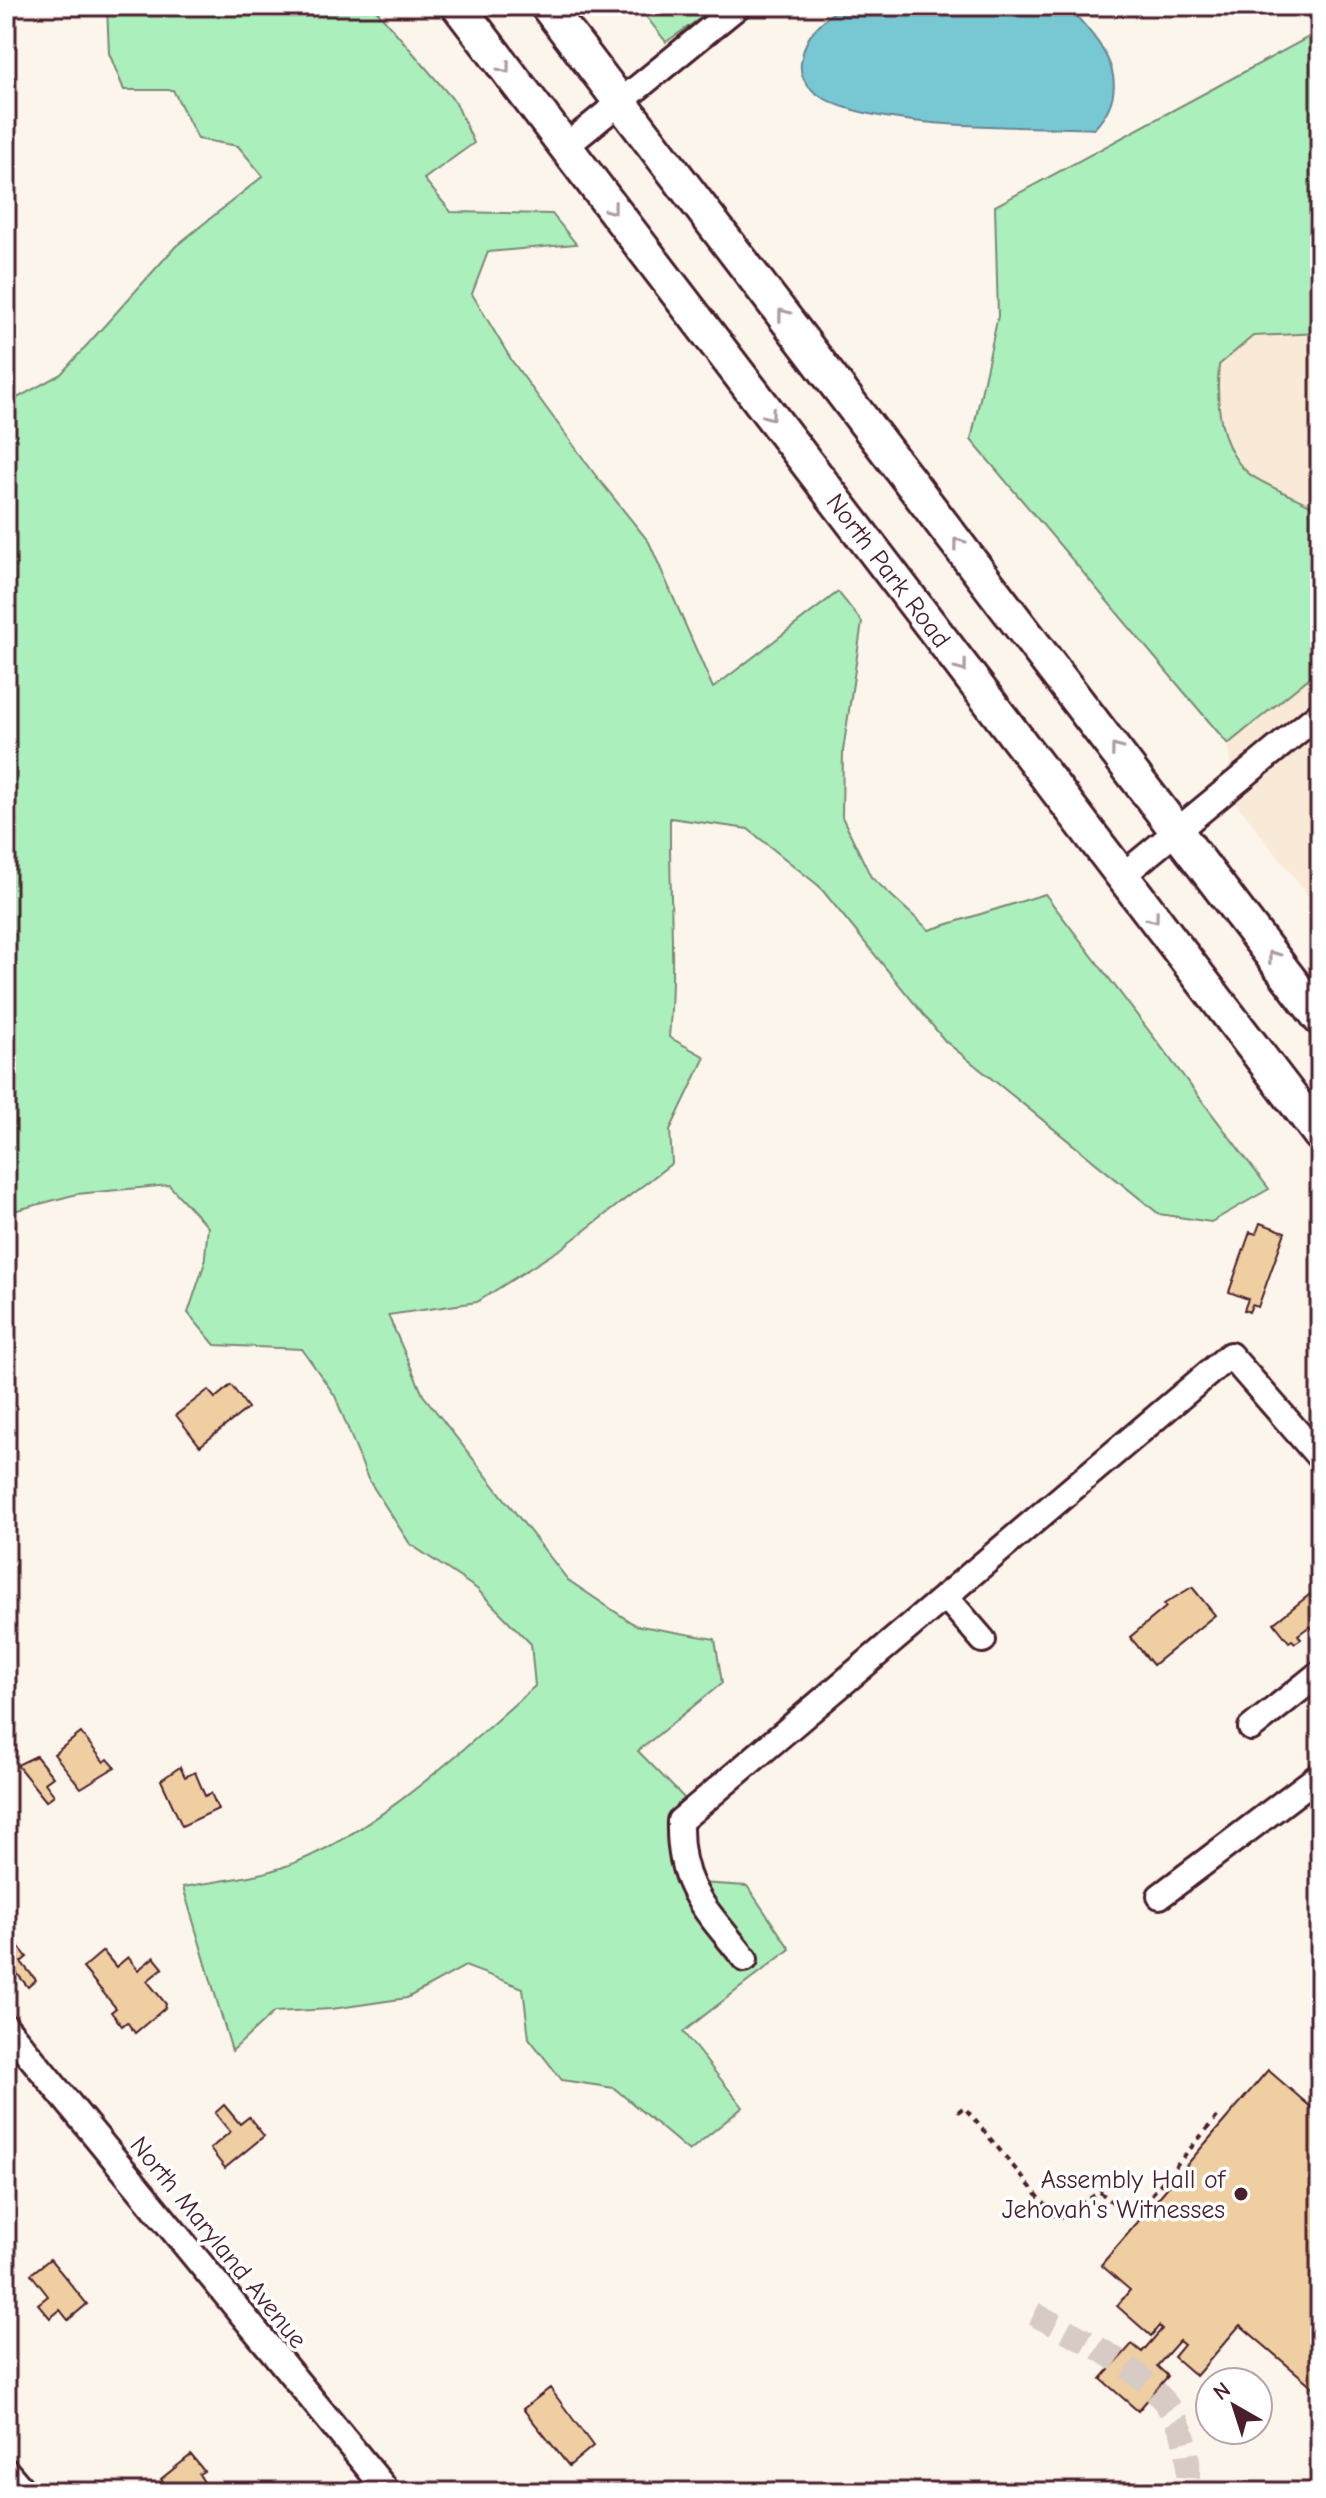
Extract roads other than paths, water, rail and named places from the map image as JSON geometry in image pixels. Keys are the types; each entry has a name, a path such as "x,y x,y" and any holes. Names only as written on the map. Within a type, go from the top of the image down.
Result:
{"main road":[{"name":"North Park Road","path":"458,6 1320,1135"},
{"path":"547,6 1320,1019"}],"street":[{"path":"565,147 738,6"},
{"path":"1122,876 1320,713"},
{"path":"745,1959 688,1886 679,1851 680,1821 1230,1355 1320,1458"},
{"path":"945,1596 983,1640"},
{"path":"1251,1728 1320,1673"},
{"path":"1160,1896 1320,1775"},
{"name":"North Maryland Avenue","path":"6,2027 388,2492"},
{"path":"6,2471 24,2492"}],"water":[{"path":"842,6 1067,6 1092,34 1110,64 1114,80 1113,96 1107,112 1094,129 926,122 877,116 837,104 809,87 801,63 814,30"}],"tunnel":[{"path":"1034,2314 1118,2361 1144,2380 1165,2402 1180,2428 1188,2458 1186,2492"}],"place":[{"name":"Assembly Hall of Jehovah's Witnesses","path":"1241,2194"}]}
